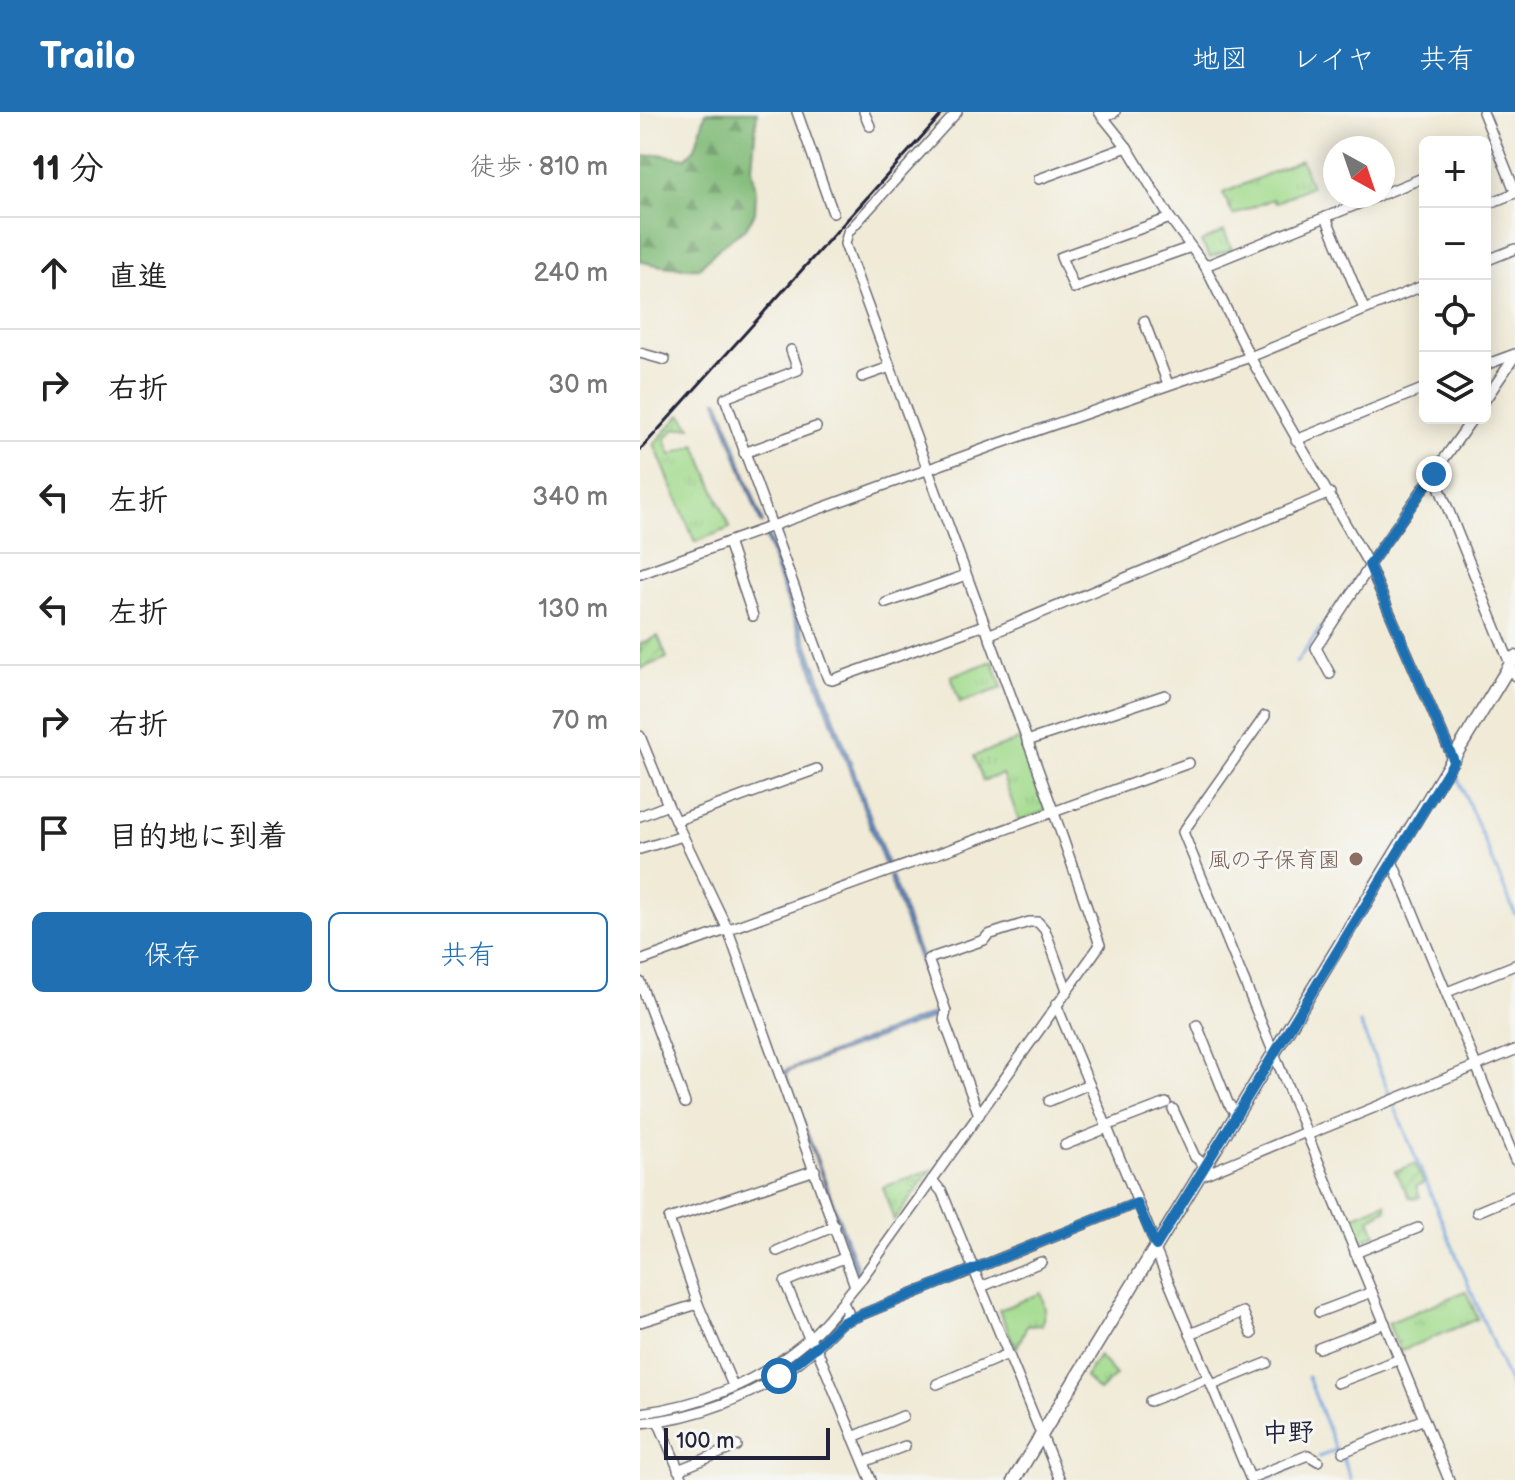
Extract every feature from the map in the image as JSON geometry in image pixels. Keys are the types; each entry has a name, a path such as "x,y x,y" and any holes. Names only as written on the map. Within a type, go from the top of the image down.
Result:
{"street":[{"path":"797,112 833,213"},
{"path":"864,112 870,126"},
{"path":"640,1413 683,1406 734,1388 809,1338 843,1303 1100,945 845,244 845,238 957,112"},
{"path":"1101,114 1115,112"},
{"path":"1483,112 1515,192 1491,202"},
{"path":"1101,114 1127,147 1170,218 1205,266 1250,357 1370,566 1454,761"},
{"path":"1039,179 1127,147"},
{"path":"1491,150 1497,147"},
{"path":"1395,189 1419,179"},
{"path":"1205,266 1348,208"},
{"path":"1326,217 1364,309"},
{"path":"1170,218 1061,257 1074,288 1191,247"},
{"path":"1491,259 1515,249"},
{"path":"640,574 1250,357 1419,287"},
{"path":"1144,321 1168,384"},
{"path":"791,350 798,370 725,398 828,679 986,630 1330,493"},
{"path":"640,353 665,360"},
{"path":"1491,363 1515,355"},
{"path":"1491,391 1515,355"},
{"path":"862,377 890,367"},
{"path":"1296,440 1419,390"},
{"path":"1330,674 1316,648 1469,424"},
{"path":"744,453 816,427"},
{"path":"1014,1480 1513,666 1434,474"},
{"path":"728,542 753,616"},
{"path":"886,603 966,575"},
{"path":"1027,741 1165,695"},
{"path":"1265,716 1183,832 1449,1480"},
{"path":"640,736 675,821 728,930 855,1286"},
{"path":"640,961 1189,763"},
{"path":"675,821 817,769"},
{"path":"640,816 668,805"},
{"path":"640,849 683,836"},
{"path":"1392,861 1515,1160"},
{"path":"979,1115 944,1020 946,1011 928,959 984,940 988,935 1038,922 1045,930 1067,990"},
{"path":"1447,992 1515,965"},
{"path":"640,982 685,1103"},
{"path":"1056,1004 1251,1479 1308,1455 1318,1461"},
{"path":"1197,1025 1228,1103 1237,1115"},
{"path":"1202,1171 1307,1133 1515,1050"},
{"path":"1049,1101 1089,1084"},
{"path":"1065,1145 1170,1106 1202,1171"},
{"path":"734,1388 698,1304 669,1219 815,1170"},
{"path":"932,1180 942,1192 1060,1480"},
{"path":"1477,1212 1515,1196"},
{"path":"841,1323 1137,1203"},
{"path":"777,1251 835,1226"},
{"path":"1355,1253 1418,1228"},
{"path":"844,1258 785,1282 809,1338 816,1347 871,1480"},
{"path":"981,1287 1041,1262"},
{"path":"1319,1312 1372,1292"},
{"path":"640,1423 696,1413 738,1398 779,1376 841,1323 848,1312 843,1303"},
{"path":"640,1322 698,1304"},
{"path":"1190,1334 1243,1312 1252,1334"},
{"path":"1319,1348 1385,1323"},
{"path":"937,1384 1008,1354"},
{"path":"1337,1383 1400,1359"},
{"path":"1150,1401 1267,1363"},
{"path":"853,1437 903,1416"},
{"path":"1343,1452 1424,1419"},
{"path":"658,1421 680,1475 737,1446"},
{"path":"864,1462 905,1446"}],"green space":[{"path":"706,112 757,112 752,168 755,213 745,229 720,247 699,268 669,267 640,261 640,157 658,154 685,158 695,148"},
{"path":"1301,160 1311,186 1275,203 1273,199 1233,215 1223,193"},
{"path":"1224,231 1232,249 1210,257 1201,242"},
{"path":"681,414 691,427 675,429 665,439 671,455 696,445 730,528 695,542 654,444"},
{"path":"658,636 667,658 640,669 640,644"},
{"path":"993,661 1002,688 960,703 951,676"},
{"path":"1021,739 1046,811 1019,821 1002,774 983,781 974,756"},
{"path":"1415,1164 1424,1183 1416,1186 1420,1197 1414,1199 1409,1197 1395,1171"},
{"path":"931,1170 894,1220 883,1187"},
{"path":"1386,1203 1387,1209 1370,1219 1376,1234 1357,1243 1348,1219"},
{"path":"1466,1291 1478,1319 1400,1351 1388,1323"},
{"path":"1041,1293 1045,1309 1042,1325 1027,1326 1016,1349 999,1310"},
{"path":"1099,1356 1116,1375 1099,1391 1085,1377"}],"water":[{"path":"716,400 719,400 761,524"},
{"path":"767,533 889,867 886,869 779,579 765,535"},
{"path":"892,876 941,1015 789,1071 786,1075 859,1272 856,1274 784,1071 937,1012 889,877"}],"waterway":[{"path":"1296,663 1363,569"},
{"path":"1455,771 1515,914"},
{"path":"1360,1023 1515,1397"},
{"path":"1308,1377 1336,1450"},
{"path":"1319,1457 1336,1450 1342,1456 1351,1480"},
{"path":"1263,1480 1312,1460"}],"railway":[{"path":"640,450 944,112"}],"place":[{"name":"風の子保育園","path":"1356,859"}],"district":[{"name":"中野","path":"1288,1432"}],"route":[{"path":"779,1376 841,1323 1137,1203 1156,1246 1454,761 1369,565 1434,474"}]}
